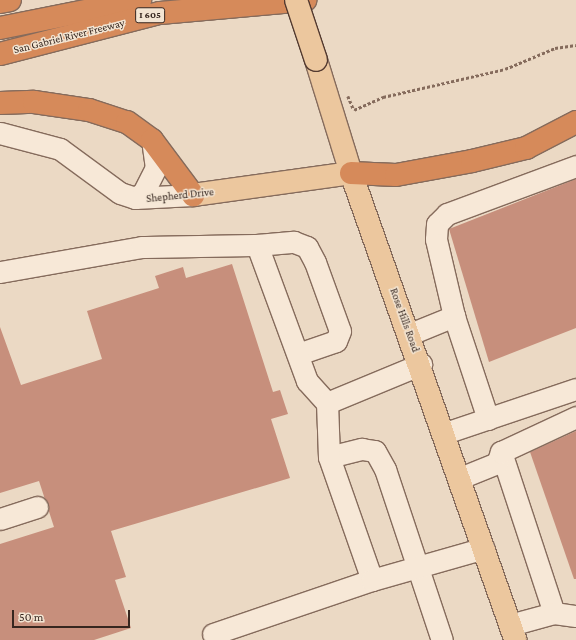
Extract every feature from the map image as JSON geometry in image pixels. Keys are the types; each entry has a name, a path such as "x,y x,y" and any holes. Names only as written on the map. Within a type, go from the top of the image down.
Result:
{"highway":[{"path":"0,2 10,0"},
{"path":"0,28 140,0"},
{"name":"San Gabriel River Freeway","path":"0,54 160,13 305,0"},
{"path":"0,103 34,102 89,110 127,122 152,140 193,194"},
{"path":"351,173 396,175 472,161 526,148 576,122"}],"main road":[{"name":"Rose Hills Road","path":"296,0 351,173 421,364 512,633"},
{"name":"Shepherd Drive","path":"193,194 351,173"}],"street":[{"name":"Shepherd Drive","path":"0,133 60,149 120,193 135,198 193,194"},
{"path":"135,198 143,193 156,168 152,140"},
{"path":"488,419 454,316 436,238 441,218 576,166"},
{"path":"0,272 142,247 257,245 294,242 307,247 340,331 336,341 298,354"},
{"path":"257,245 307,381 327,403 329,457 372,580"},
{"path":"410,334 454,316"},
{"path":"327,403 421,364"},
{"path":"445,433 576,389"},
{"path":"460,478 497,463 501,452 576,417"},
{"path":"329,457 362,449 375,451 385,469 420,568 442,640"},
{"path":"501,452 554,613"},
{"path":"0,519 37,507"},
{"path":"213,634 372,580 420,568 484,548"},
{"path":"512,633 554,613 576,616"}],"path":[{"path":"345,88 354,110 383,97 505,69 555,48 576,45"}],"building":[{"path":"576,179 576,328 489,362 449,229"},
{"path":"232,264 273,392 280,390 288,414 271,419 290,478 111,531 126,577 115,580 131,628 94,640 0,640 0,544 54,527 39,481 0,493 0,327 21,385 102,359 87,311 159,288 155,276 183,267 186,278"},
{"path":"576,431 576,579 574,579 530,452"}]}
